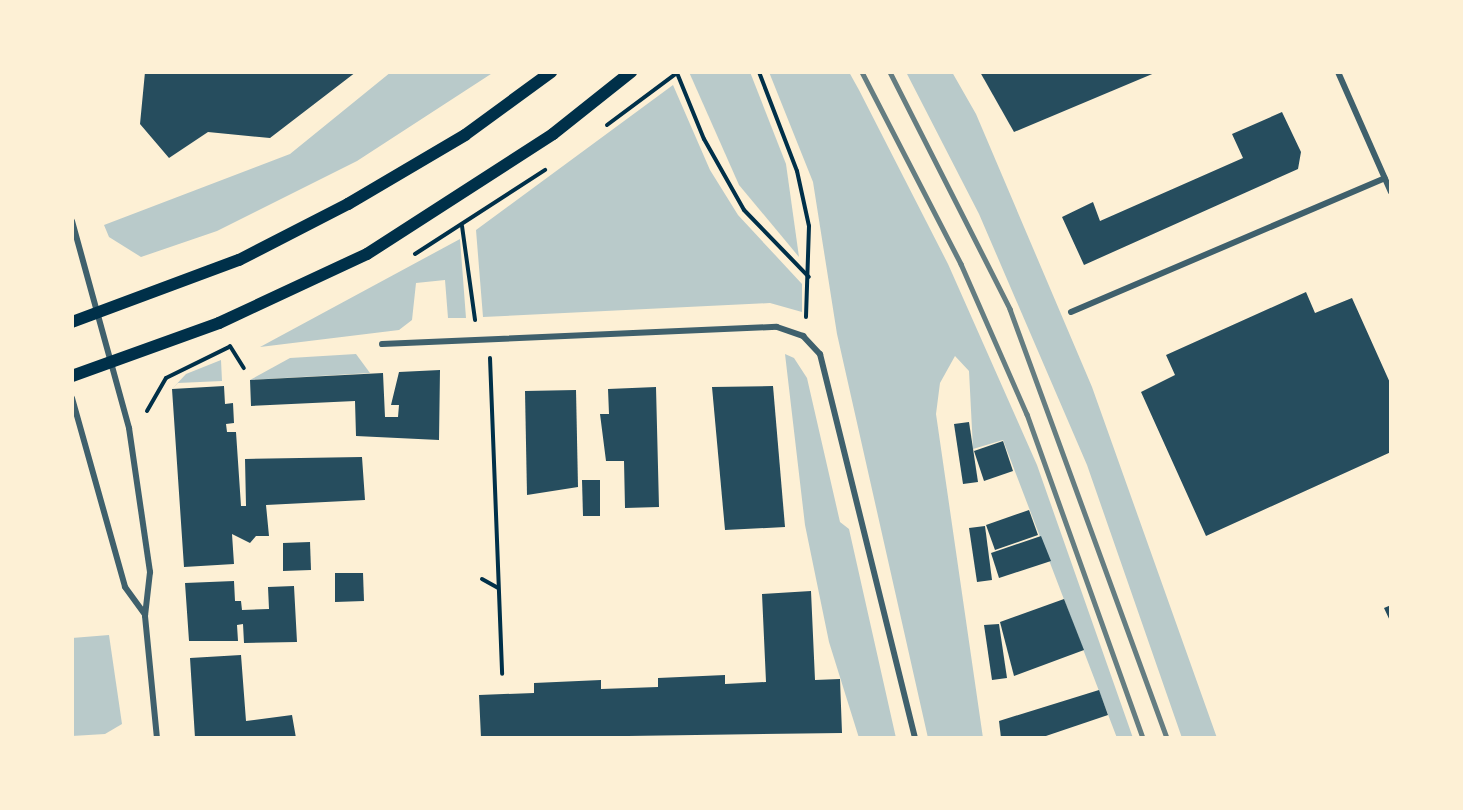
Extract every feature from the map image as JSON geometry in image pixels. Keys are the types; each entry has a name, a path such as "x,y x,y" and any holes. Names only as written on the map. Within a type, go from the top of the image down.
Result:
{"main road":[{"path":"72,322 239,260 348,204 465,135 550,72"},
{"path":"72,376 111,360 219,323 367,254 552,134 631,72"}],"street":[{"path":"1338,72 1391,192"},
{"path":"1071,312 1385,177"},
{"path":"72,221 128,419 148,545 145,616 157,738"},
{"path":"382,344 777,327 803,336 820,354 915,738"},
{"path":"72,398 125,587 145,616"}],"path":[{"path":"759,72 797,171 809,226 810,277 803,336"},
{"path":"678,73 704,139 744,210 810,277"},
{"path":"462,226 476,340"},
{"path":"490,339 502,674"},
{"path":"230,347 244,368"},
{"path":"482,579 499,588"}],"shaded area":[{"path":"391,72 494,72 357,161 217,231 141,257 109,237 104,225 290,154"},
{"path":"689,72 750,72 786,164 799,257 739,185"},
{"path":"769,72 849,72 859,90 948,264 1037,465 1133,738 1117,738 1003,440 973,449 969,371 955,356 940,383 936,414 983,738 928,738 837,334 813,182"},
{"path":"906,72 952,72 976,114 1092,387 1217,738 1182,738 1087,465 979,214"},
{"path":"673,85 710,170 738,215 802,284 802,312 770,303 483,317 476,230"},
{"path":"460,239 466,318 448,318 445,280 416,283 412,320 399,330 260,347"},
{"path":"356,354 370,373 250,380 290,358"},
{"path":"785,354 794,358 807,378 840,522 849,529 896,738 859,738 829,642 805,525"},
{"path":"221,360 222,381 178,383 172,389 186,374"},
{"path":"109,635 122,724 105,734 72,736 72,638"}],"building":[{"path":"145,72 356,72 270,138 208,132 169,158 140,124"},
{"path":"980,72 1157,72 1014,132"},
{"path":"1282,112 1301,152 1298,169 1084,265 1062,217 1093,202 1100,221 1243,158 1232,134"},
{"path":"1306,292 1315,313 1352,298 1391,385 1391,452 1206,536 1141,392 1175,375 1166,355"},
{"path":"440,370 439,440 356,436 355,401 251,406 250,380 383,373 385,417 398,417 399,405 391,405 399,372"},
{"path":"224,386 225,404 233,403 234,423 226,424 227,432 236,432 241,506 246,506 245,459 362,457 365,500 266,505 269,536 256,536 250,543 232,534 234,564 184,567 172,389"},
{"path":"773,386 785,527 725,530 712,387"},
{"path":"656,387 659,507 625,508 624,461 606,461 600,414 609,414 608,389"},
{"path":"576,390 578,487 527,495 525,391"},
{"path":"969,422 978,482 963,484 954,424"},
{"path":"1003,441 1013,471 984,481 974,451"},
{"path":"582,480 600,480 600,516 583,516"},
{"path":"1029,510 1038,535 995,550 986,525"},
{"path":"985,526 992,580 977,582 969,528"},
{"path":"1041,536 1051,561 999,578 991,553"},
{"path":"310,542 311,570 283,571 283,543"},
{"path":"335,573 363,573 364,601 335,602"},
{"path":"234,581 235,601 241,601 242,610 269,609 268,587 294,586 297,642 244,643 243,624 237,625 238,641 189,641 185,583"},
{"path":"811,591 815,680 840,679 842,733 481,738 479,695 534,693 534,683 601,680 601,689 658,687 658,678 725,675 725,684 766,682 762,594"},
{"path":"1064,599 1084,650 1014,676 1000,622"},
{"path":"1391,605 1391,623 1384,608"},
{"path":"999,624 1007,678 992,680 984,625"},
{"path":"241,655 246,721 292,715 296,738 195,738 190,658"},
{"path":"1099,690 1108,715 1040,738 1001,738 999,721"}],"railway":[{"path":"862,72 961,264 1027,414 1143,738"},
{"path":"890,72 1010,309 1167,738"}]}
